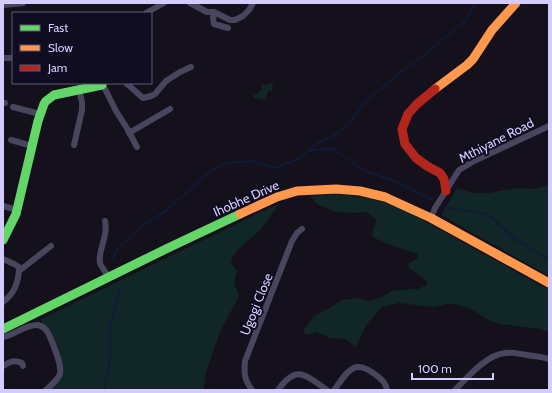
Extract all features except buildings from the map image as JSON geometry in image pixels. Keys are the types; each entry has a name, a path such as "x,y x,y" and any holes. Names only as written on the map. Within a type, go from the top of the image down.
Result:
{"street":[{"path":"3,5 23,3"},
{"path":"148,3 149,11 164,3"},
{"path":"190,3 207,12 214,12 230,20 235,20 243,16 253,3"},
{"path":"446,190 444,179 440,173 416,158 405,144 402,130 404,122 408,114 417,104 443,82 467,65 492,30 516,3"},
{"path":"214,12 214,24 228,28"},
{"path":"127,84 143,98 151,96 156,94 166,82 180,72 191,67"},
{"path":"3,240 17,210 40,114 44,104 54,95 102,84 137,147"},
{"path":"74,145 82,110 79,90"},
{"path":"13,107 40,114"},
{"path":"130,133 170,110"},
{"name":"Mthiyane Road","path":"431,218 459,170 549,126"},
{"path":"11,140 32,146"},
{"name":"Ihobhe Drive","path":"3,329 277,197 297,191 336,189 360,191 385,197 431,218 549,283"},
{"path":"3,206 17,210"},
{"path":"105,221 106,228 100,260 102,267 109,277"},
{"name":"Ugogi Close","path":"252,390 246,381 244,371 245,361 292,241 302,229"},
{"path":"19,270 51,246"},
{"path":"3,259 19,267 15,287 3,302"},
{"path":"3,337 34,325 41,326 47,332 59,363 60,374 46,390"},
{"path":"455,390 482,364 491,358 504,353 514,353 549,359"},
{"path":"3,366 17,361 22,364 22,366"},
{"path":"334,390 345,375 355,367 359,366 365,367 382,379 387,390"},
{"path":"278,390 289,378 300,374 306,376 326,390"}],"green space":[{"path":"273,82 272,92 270,90 269,91 265,100 255,98 253,96 262,90 261,85 266,85"},
{"path":"549,185 549,276 441,215 457,188 473,193 488,193 518,188 534,189"},
{"path":"332,194 369,199 387,203 405,210 549,290 549,332 541,329 500,324 489,320 467,307 454,304 433,307 399,303 382,307 366,325 356,347 345,339 330,338 317,332 307,335 304,333 304,330 314,316 330,308 341,300 357,298 369,301 382,297 391,291 418,289 425,286 427,283 426,280 409,268 408,265 418,257 417,254 373,237 372,234 376,221 375,218 366,212 353,213 333,211 317,204 310,196"},
{"path":"279,204 260,230 235,253 232,258 231,263 237,271 234,283 239,296 221,330 207,369 203,390 41,390 56,376 58,372 41,319"}],"waterway":[{"path":"112,259 120,246 143,225 166,211 213,169 227,163 251,161 276,168 300,158 318,143 337,134 355,116 364,103 466,20 476,3"},
{"path":"310,150 334,149 363,170 399,183 433,200"},
{"path":"443,207 488,214 515,239 549,259"},
{"path":"104,390 110,359 110,325 121,286"}],"traffic: fast":[{"path":"3,240 16,214 38,121 44,104 54,95 102,85"},
{"path":"3,329 240,214"}],"traffic: slow":[{"path":"435,89 473,59 492,30 516,3"},
{"path":"240,214 277,197 297,191 336,189 360,191 385,197 431,218 549,283"}],"traffic: jam":[{"path":"435,89 417,104 408,114 402,129 405,144 416,158 440,173 444,179 446,191"}]}
